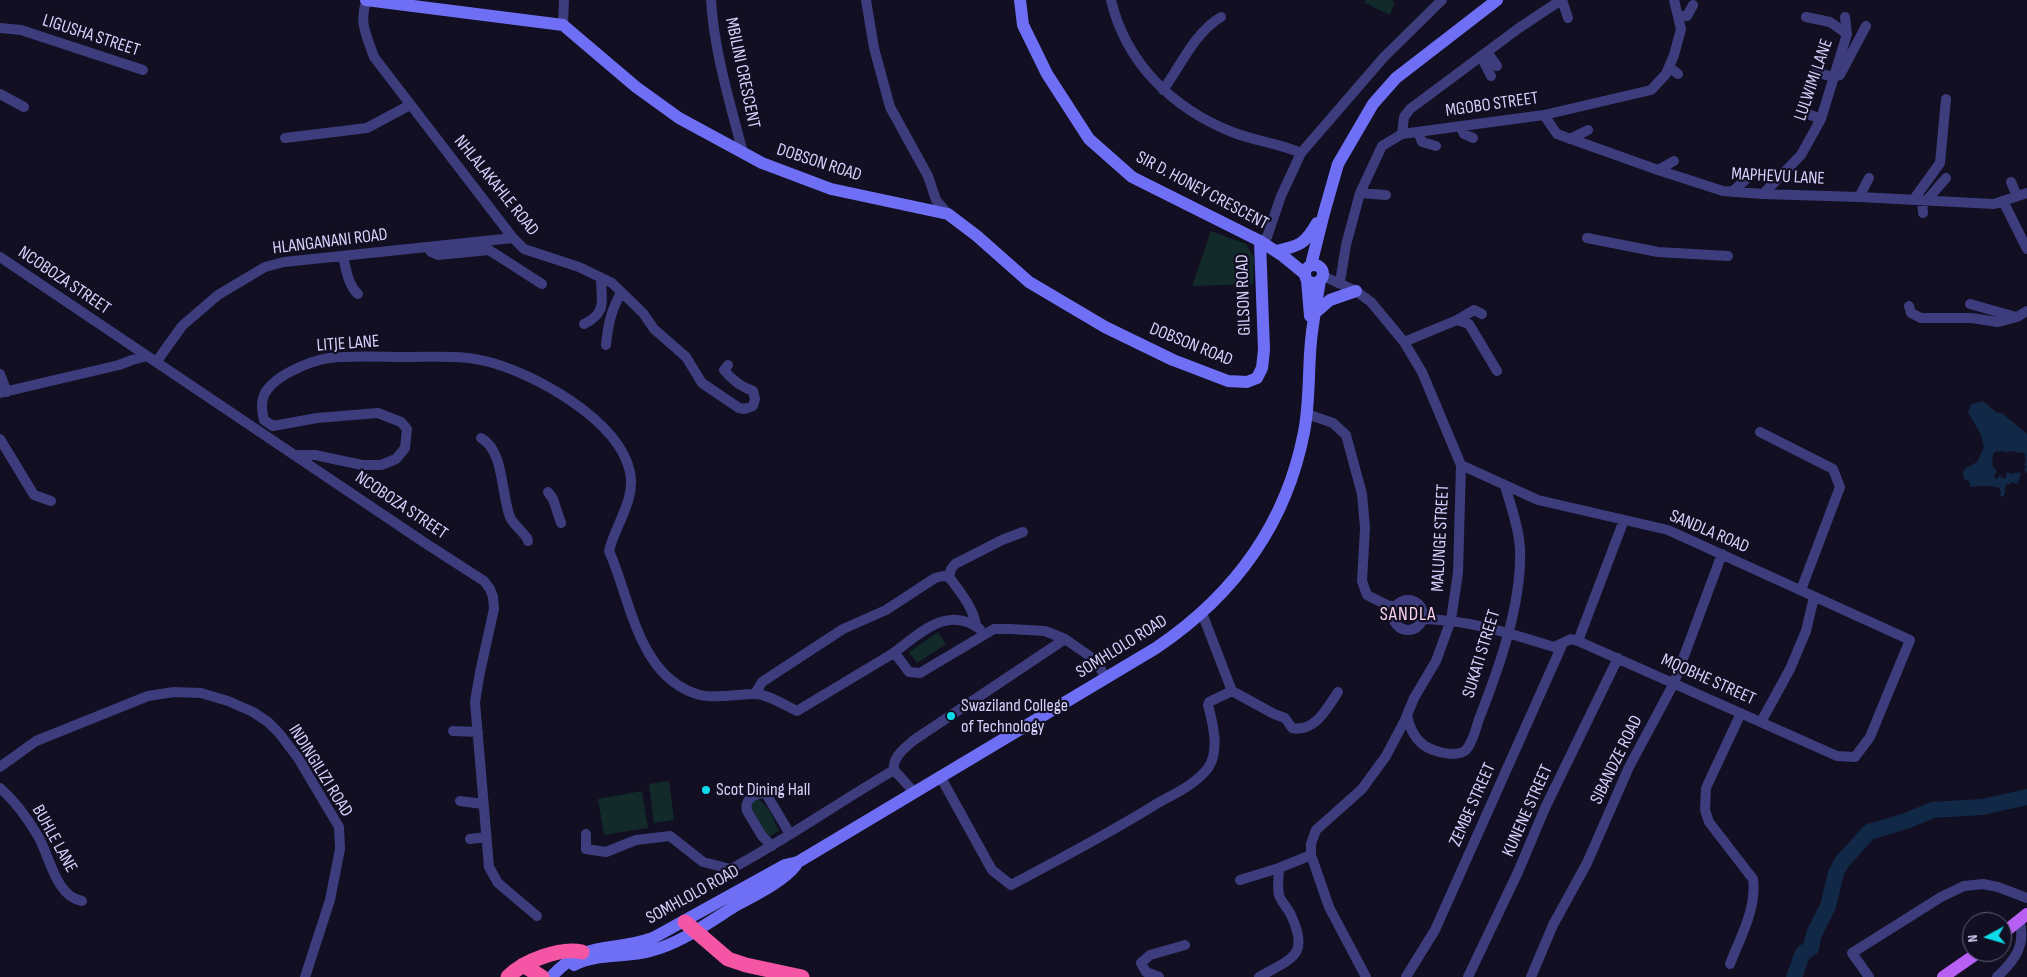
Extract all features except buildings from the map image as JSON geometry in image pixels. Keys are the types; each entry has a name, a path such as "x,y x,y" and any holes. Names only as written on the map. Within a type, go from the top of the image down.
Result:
{"highway":[{"path":"690,926 714,949 728,959 746,965 802,977"},
{"path":"508,977 523,965 566,950 582,952"},
{"path":"523,965 542,977"}],"main road":[{"path":"366,0 563,25"},
{"name":"SIR D. HONEY CRESCENT","path":"1020,0 1022,25 1047,74 1090,139 1132,177 1260,241 1314,273"},
{"name":"SOMHLOLO ROAD","path":"558,977 578,963 652,951 785,866 798,862 1180,632 1202,613 1234,580 1254,554 1271,526 1296,465 1307,414 1314,273 1322,218 1338,164 1373,104 1396,78 1497,0"},
{"name":"DOBSON ROAD","path":"563,25 636,87 678,118 762,163 831,189 948,214 977,236 1029,282 1104,327 1172,360 1228,381 1247,382 1257,378"},
{"path":"1280,253 1302,243 1308,238 1322,218"},
{"name":"GILSON ROAD","path":"1257,378 1262,368 1264,350 1260,241"},
{"name":"SOMHLOLO ROAD","path":"1311,341 1315,313 1314,273"},
{"path":"1315,313 1330,300 1356,291"},
{"path":"2012,926 2023,917"},
{"name":"SOMHLOLO ROAD","path":"551,977 564,963 582,952 645,941 690,926"},
{"path":"1943,977 1965,962"}],"street":[{"name":"NHLALAKAHLE ROAD","path":"366,0 362,23 374,57 513,238 524,249 579,267 612,283 643,313 654,329 686,356 702,383 738,408 744,409 753,406 755,399 753,391 744,388 727,374 724,370 728,365"},
{"path":"563,25 564,0"},
{"name":"MBILINI CRESCENT","path":"711,0 723,72 743,153"},
{"path":"866,0 874,48 890,107 928,176 936,200 948,214"},
{"path":"1111,0 1121,35 1142,68 1163,90 1199,116 1233,132 1284,145 1301,153"},
{"path":"1260,241 1267,237 1281,196 1301,153 1384,57 1442,0"},
{"path":"1402,134 1404,118 1410,109 1561,0 1568,18"},
{"name":"MGOBO STREET","path":"1340,282 1346,244 1360,193 1382,146 1402,134 1544,115 1651,90 1666,74 1681,29 1674,0"},
{"path":"1678,16 1687,16 1693,4"},
{"path":"1163,90 1198,39 1214,21 1221,17"},
{"name":"LULWIMI LANE","path":"1763,194 1801,155 1821,119 1826,108 1833,77 1847,34 1830,22 1806,17"},
{"path":"1845,17 1847,34"},
{"path":"1816,72 1833,77 1840,76 1866,26"},
{"name":"LIGUSHA STREET","path":"0,28 22,30 142,70"},
{"path":"1484,54 1497,66"},
{"path":"1484,54 1492,76"},
{"path":"1669,67 1678,74"},
{"path":"0,94 24,107"},
{"path":"1923,213 1921,200 1940,163 1946,99"},
{"path":"285,138 367,128 410,105"},
{"path":"1808,114 1821,119"},
{"name":"MAPHEVU LANE","path":"1544,115 1558,134 1658,170 1724,191 1763,194 1784,199 1859,197 1997,205 2022,194"},
{"path":"1460,126 1464,134 1473,138"},
{"path":"1570,139 1588,130"},
{"path":"1418,132 1422,142 1436,146"},
{"path":"1658,170 1674,160"},
{"path":"1732,192 1754,173"},
{"path":"1859,197 1869,178"},
{"path":"1921,200 1946,178"},
{"path":"2011,182 2022,194"},
{"path":"1360,193 1386,194"},
{"path":"1879,198 1884,208"},
{"path":"1997,205 2027,249"},
{"name":"HLANGANANI ROAD","path":"157,361 182,326 218,295 265,267 284,262 513,238"},
{"path":"1587,238 1658,252 1728,256"},
{"path":"428,247 431,252 438,254 489,250 542,284"},
{"path":"343,256 353,290 358,294"},
{"name":"NCOBOZA STREET","path":"0,257 474,574 490,589 494,609 475,702 488,867 498,883 537,916"},
{"name":"MALUNGE STREET","path":"1314,273 1340,282 1371,302 1404,342 1422,372 1461,465 1458,573 1451,620 1436,661 1414,698 1386,756 1362,789 1316,830 1311,844 1311,855 1328,907 1366,977"},
{"path":"584,324 592,320 600,312 602,302 601,278"},
{"path":"606,345 608,319 621,293"},
{"path":"1970,304 2017,318"},
{"path":"1909,306 1911,313 1922,318 1971,318 1998,322 2017,318 2027,312"},
{"path":"1404,342 1457,320 1474,310 1482,314"},
{"path":"1457,320 1469,324 1497,371"},
{"path":"0,374 3,393 119,365 147,356"},
{"name":"LITJE LANE","path":"296,455 315,455 362,465 381,465 396,459 405,448 407,429 401,422 378,413 317,418 273,426 264,420 261,410 264,396 276,380 310,363 329,358 352,357 449,358 485,361 528,376 564,395 600,425 621,448 630,472 630,498 609,551 642,642 653,660 670,678 685,688 701,695 755,694"},
{"path":"1307,414 1333,423 1346,435 1362,494 1365,528 1362,581 1368,595 1395,607"},
{"path":"1760,432 1833,469 1840,487 1801,590"},
{"path":"481,438 488,442 497,458 510,518 527,538 528,542"},
{"path":"0,440 34,495 51,501"},
{"name":"SANDLA ROAD","path":"1461,465 1552,505 1668,530 1910,640"},
{"name":"SUKATI STREET","path":"1407,715 1414,737 1422,744 1440,752 1454,754 1464,752 1472,737 1489,694 1507,633 1516,593 1520,548 1506,486"},
{"path":"548,492 553,499 561,523"},
{"path":"1422,619 1451,620 1507,633 1554,647 1572,639 1578,641 1624,520"},
{"path":"949,577 951,569 955,564 1002,540 1023,532"},
{"name":"SIBANDZE ROAD","path":"1531,977 1553,925 1587,863 1629,767 1674,683 1722,554"},
{"path":"976,625 974,615 949,577 935,578 886,610 844,629 762,682 755,694 777,701 797,711 892,654 937,622 949,618 976,625 987,634"},
{"path":"1761,722 1790,669 1806,631 1814,597"},
{"path":"1403,600 1414,601 1422,608 1422,619 1415,628 1404,629 1393,618 1395,607 1403,600"},
{"path":"1202,613 1232,692 1285,718 1292,728 1300,729 1312,725 1319,719 1338,692"},
{"path":"892,654 897,656 909,672 920,673 994,629 1045,632 1065,639 1088,656 1106,678"},
{"path":"914,792 894,770 894,761 914,740 1065,639"},
{"name":"MQOBHE STREET","path":"1578,641 1837,756 1855,757 1870,737 1910,640"},
{"name":"ZEMBE STREET","path":"1406,977 1435,930 1563,643"},
{"name":"KUNENE STREET","path":"1468,977 1518,872 1545,808 1618,658"},
{"name":"INDINGILIZI ROAD","path":"0,767 36,741 148,696 169,692 201,693 228,701 253,712 268,722 280,733 298,758 339,827 340,849 330,900 305,977"},
{"path":"940,776 992,870 1010,885 1103,836 1194,782 1208,768 1213,753 1215,736 1208,705 1209,702 1232,692"},
{"path":"1730,964 1752,905 1753,879 1709,822 1706,810 1706,788 1741,713"},
{"path":"452,730 478,732"},
{"path":"586,834 586,849 606,852 636,840 670,836 703,862 731,869 772,846 894,770"},
{"name":"BUHLE LANE","path":"0,788 10,797 39,837 60,884 74,899 82,901"},
{"path":"772,846 762,836 746,807 748,800 754,795 765,792 790,834"},
{"path":"460,801 483,804"},
{"path":"470,839 486,837"},
{"path":"1240,880 1279,868 1311,855"},
{"path":"1259,977 1287,961 1298,950 1300,938 1290,913 1279,894 1279,868"},
{"path":"1869,977 1852,953 1941,897 1964,886 1983,884 1998,887 2027,898"},
{"path":"1997,977 2011,965 2022,942 2023,917"},
{"path":"1159,977 1146,972 1141,963 1150,955 1185,945"}],"green space":[{"path":"1366,0 1391,0 1395,2 1390,15 1365,3"},
{"path":"1211,231 1246,244 1254,258 1253,284 1192,286"},
{"path":"938,632 946,644 917,663 909,652"},
{"path":"669,781 674,820 654,823 649,784"},
{"path":"642,791 648,828 604,835 598,799"},
{"path":"758,798 770,811 779,831 767,838 751,811 750,806"}],"water":[{"path":"1983,401 1997,413 2002,413 2027,434 2027,473 2024,470 2026,467 2023,465 2026,462 2025,454 2022,452 2004,452 2001,450 2000,453 1997,451 1993,454 1993,465 1997,471 1994,477 1996,479 2000,475 2002,478 2006,478 2007,472 2012,474 2020,472 2021,475 2017,484 2012,482 2006,484 2004,496 2002,497 2000,496 1999,488 1989,486 1971,487 1968,480 1964,479 1963,472 1966,468 1977,462 1984,447 1981,435 1968,412 1971,404"}],"waterway":[{"path":"1794,977 1803,953 1811,948 1814,934 1828,906 1836,873 1842,862 1869,832 1906,821 1933,810 1982,807 2027,797"}],"place":[{"name":"Swaziland College of Technology","path":"951,716"},
{"name":"Scot Dining Hall","path":"706,790"}],"district":[{"name":"SANDLA","path":"1408,615"}]}
